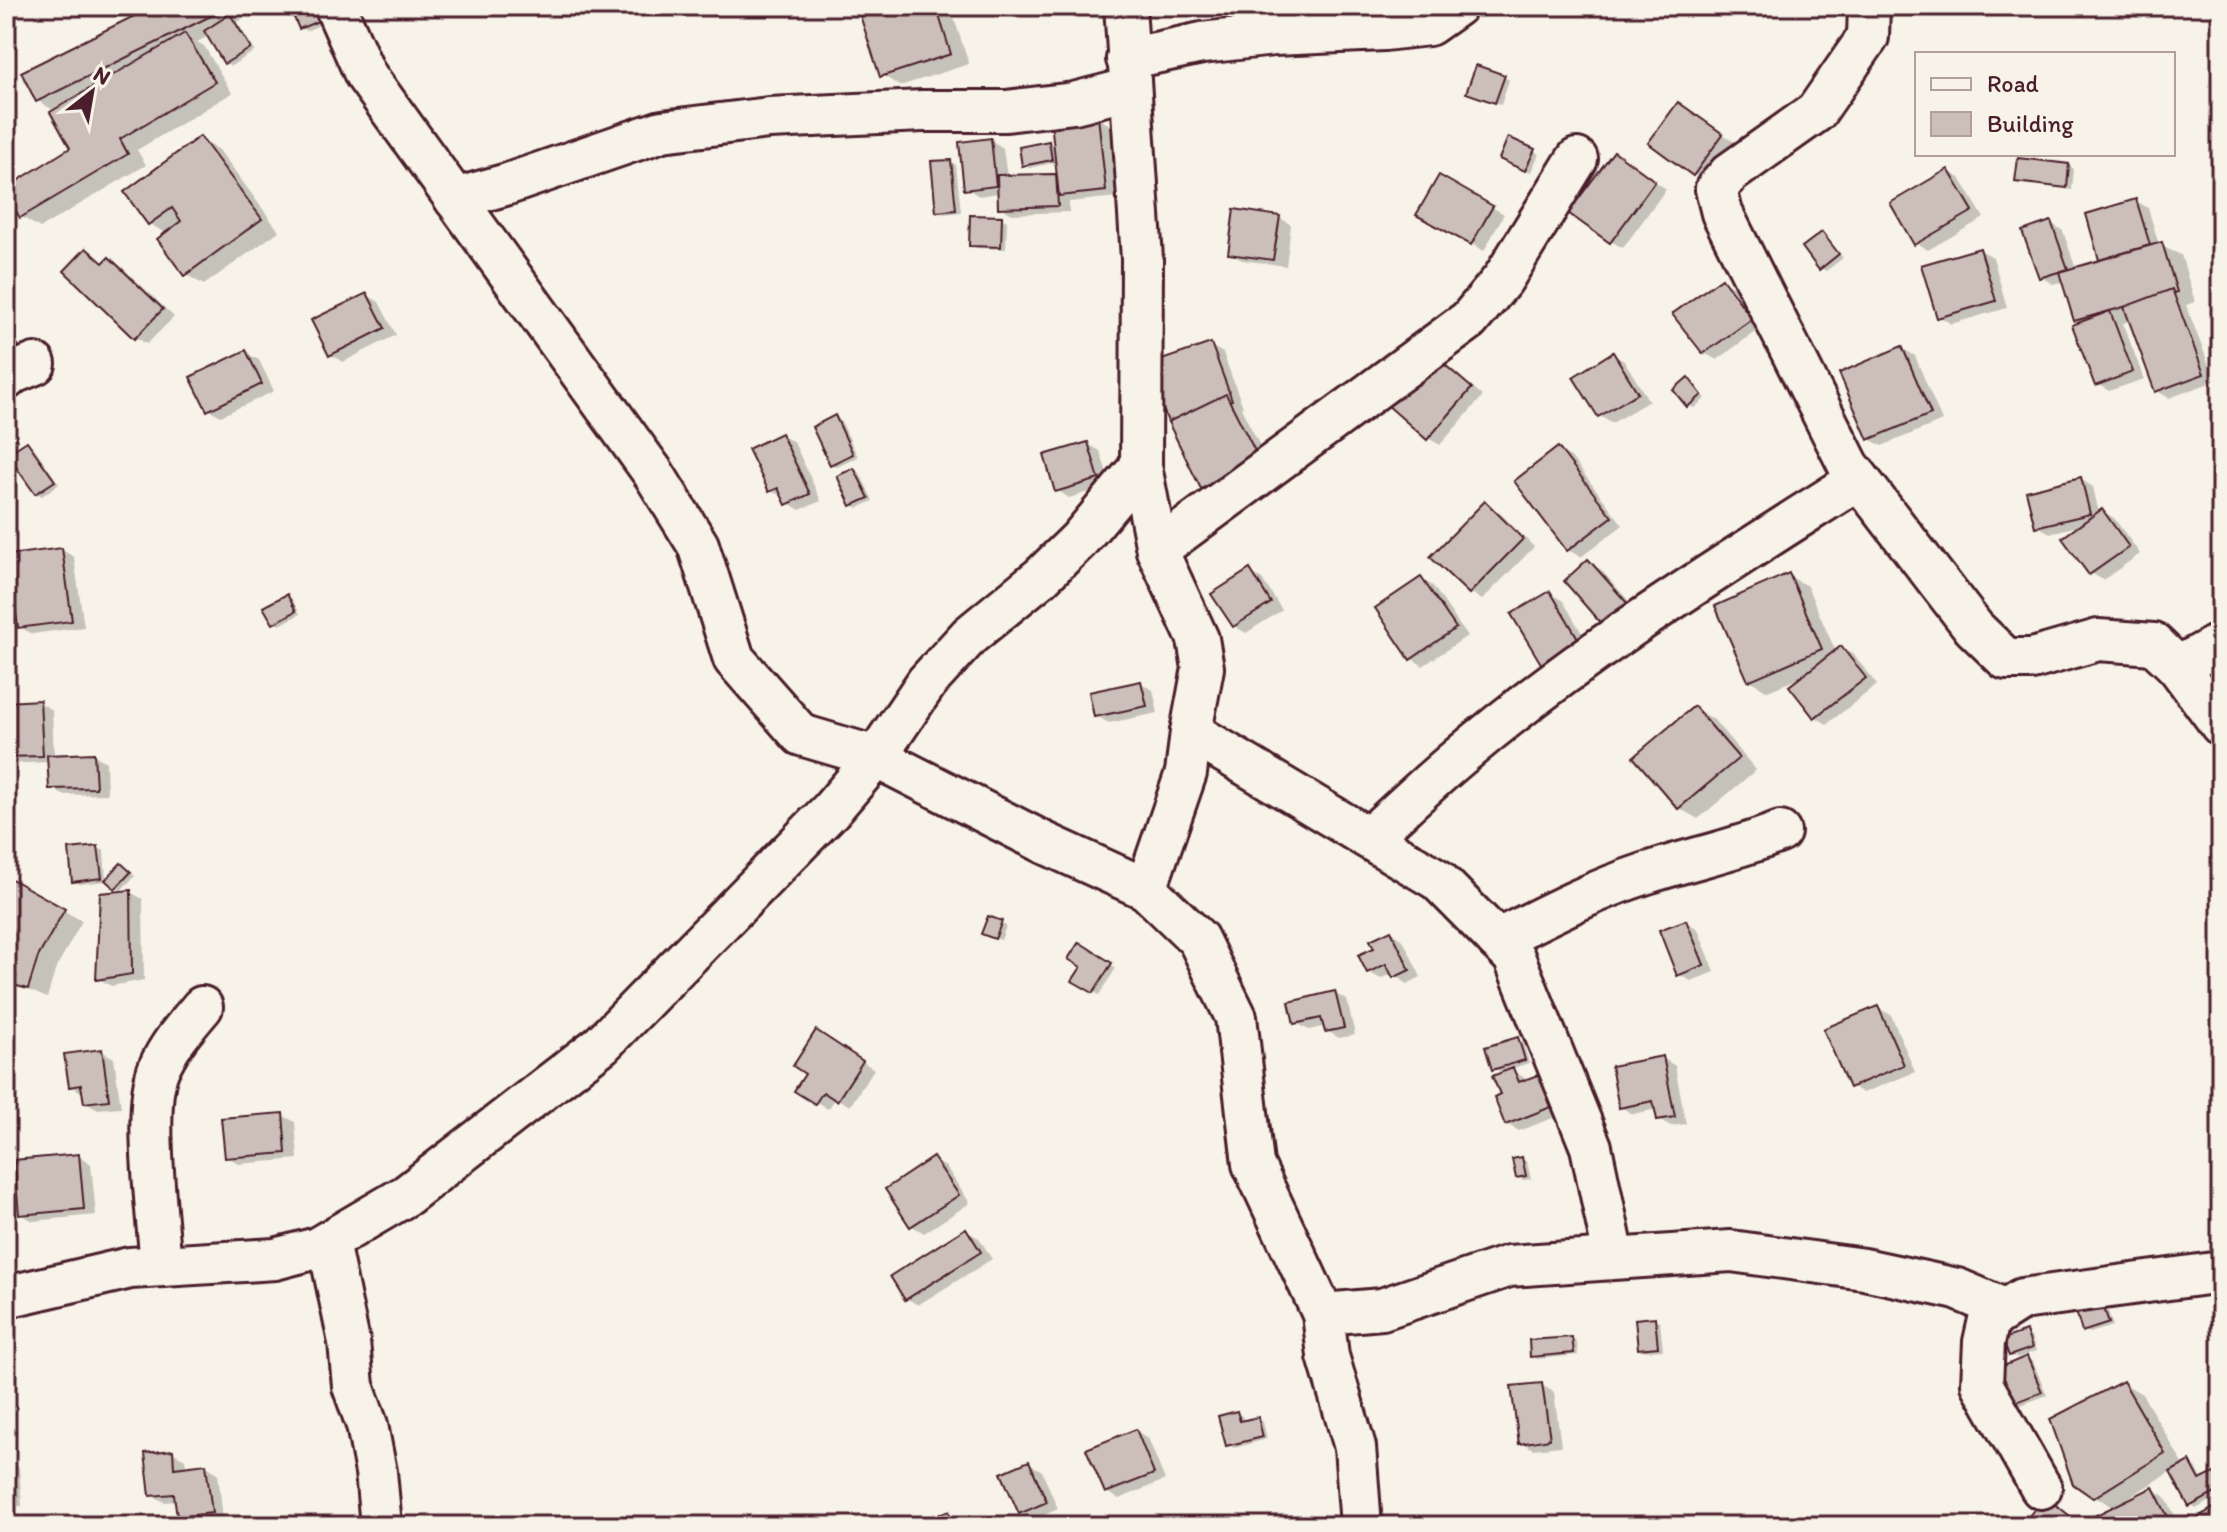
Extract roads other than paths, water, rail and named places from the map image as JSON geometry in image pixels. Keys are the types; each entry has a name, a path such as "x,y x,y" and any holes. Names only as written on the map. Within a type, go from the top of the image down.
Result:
{"street":[{"path":"335,6 365,74 654,474 698,545 734,659 801,735 876,757 1045,843 1146,889 1198,939 1236,1017 1253,1164 1323,1314 1328,1356 1355,1447 1361,1526"},
{"path":"1125,6 1142,259 1141,466 1157,550 1198,639 1203,668 1186,773 1146,889"},
{"path":"455,199 662,131 769,118 1006,111 1074,103 1128,74 1202,43 1429,25 1456,6"},
{"path":"1869,6 1868,37 1816,112 1730,173 1716,189 1722,213 1849,466 1974,628 2006,659 2032,659 2098,640 2154,644 2178,667 2221,725"},
{"path":"1157,550 1469,320 1503,279 1577,159"},
{"path":"6,1297 130,1268 275,1259 317,1248 407,1195 602,1044 831,810 876,757 927,682 970,635 1041,577 1079,540 1141,466"},
{"path":"1369,838 1460,756 1543,692 1617,638 1859,479"},
{"path":"2178,667 2221,643"},
{"path":"1191,732 1438,880 1514,957 1591,1147 1614,1257"},
{"path":"1497,940 1580,898 1644,874 1738,848 1780,832"},
{"path":"161,1266 152,1104 157,1071 167,1052 202,1007"},
{"path":"328,1242 349,1342 353,1386 370,1441 381,1526"},
{"path":"1323,1314 1382,1309 1509,1266 1731,1251 1864,1269 1957,1289 2004,1309"},
{"path":"2041,1488 1982,1384 1984,1342 1989,1320 2022,1299 2221,1272"}]}
